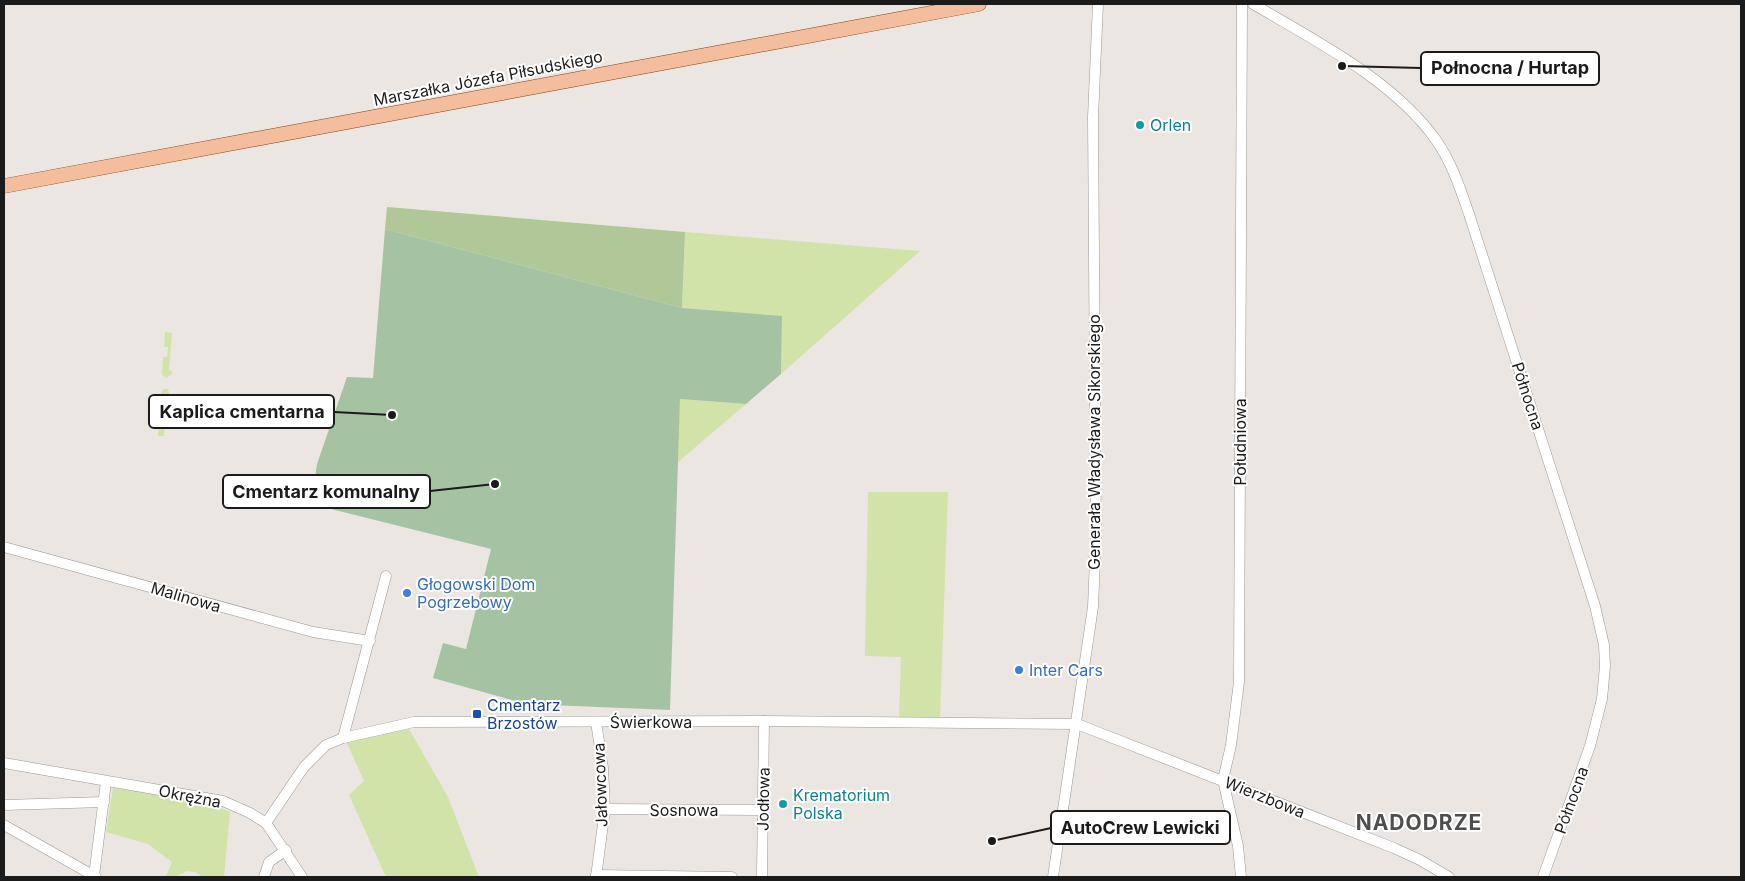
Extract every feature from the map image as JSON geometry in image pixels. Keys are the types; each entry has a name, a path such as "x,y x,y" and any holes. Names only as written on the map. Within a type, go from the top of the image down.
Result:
{"main road":[{"name":"Marszałka Józefa Piłsudskiego","path":"4,186 979,4"}],"street":[{"path":"1088,4 1097,20"},
{"name":"Generała Władysława Sikorskiego","path":"1053,877 1094,607 1096,535 1093,117 1098,4"},
{"name":"Południowa","path":"1241,877 1238,846 1223,780 1231,745 1239,682 1242,4"},
{"name":"Północna","path":"1253,4 1380,83 1411,110 1444,152 1469,214 1596,606 1604,645 1604,680 1598,718 1543,877"},
{"name":"Malinowa","path":"4,547 314,632 370,641"},
{"path":"343,738 386,576"},
{"name":"Świerkowa","path":"266,823 288,788 314,756 326,745 343,738 414,722 764,721 1077,724"},
{"name":"Jodłowa","path":"762,877 764,721"},
{"name":"Jałowcowa","path":"596,722 603,768 605,809 596,876"},
{"name":"Wierzbowa","path":"1077,724 1394,848 1450,877"},
{"name":"Okrężna","path":"4,763 223,801 250,813 266,823 286,850 302,877"},
{"path":"4,825 95,876 106,782"},
{"path":"4,804 104,802"},
{"name":"Sosnowa","path":"605,809 763,810"},
{"path":"264,877 269,862 286,850"},
{"path":"596,876 732,877"}],"green space":[{"path":"387,207 685,232 682,308 385,229"},
{"path":"385,229 682,308 782,316 781,374 746,404 680,399 670,710 526,704 433,678 443,643 466,649 491,549 311,504 317,464 347,377 373,378"},
{"path":"685,232 920,251 781,374 782,317 682,308"},
{"path":"165,332 172,333 169,370 172,371 172,374 166,378 162,374 163,357 167,357 168,347 164,347"},
{"path":"163,389 168,389 170,397 167,397 164,436 158,436 160,395"},
{"path":"680,399 746,404 677,463"},
{"path":"868,492 948,492 940,718 899,718 901,657 865,656"},
{"path":"409,729 448,797 479,877 386,877 349,795 364,781 346,741"},
{"path":"113,788 209,803 230,812 224,877 203,877 195,872 187,871 174,877 166,877 172,862 148,844 106,832"}],"place":[{"name":"Połnocna / Hurtap","path":"1342,66"},
{"name":"Orlen","path":"1140,125"},
{"name":"Kaplica cmentarna","path":"392,415"},
{"name":"Cmentarz komunalny","path":"495,484"},
{"name":"Głogowski Dom Pogrzebowy","path":"407,593"},
{"name":"Inter Cars","path":"1019,670"},
{"name":"Cmentarz Brzostów","path":"477,714"},
{"name":"Krematorium Polska","path":"783,804"},
{"name":"AutoCrew Lewicki","path":"992,841"}],"district":[{"name":"NADODRZE","path":"1419,823"}]}
